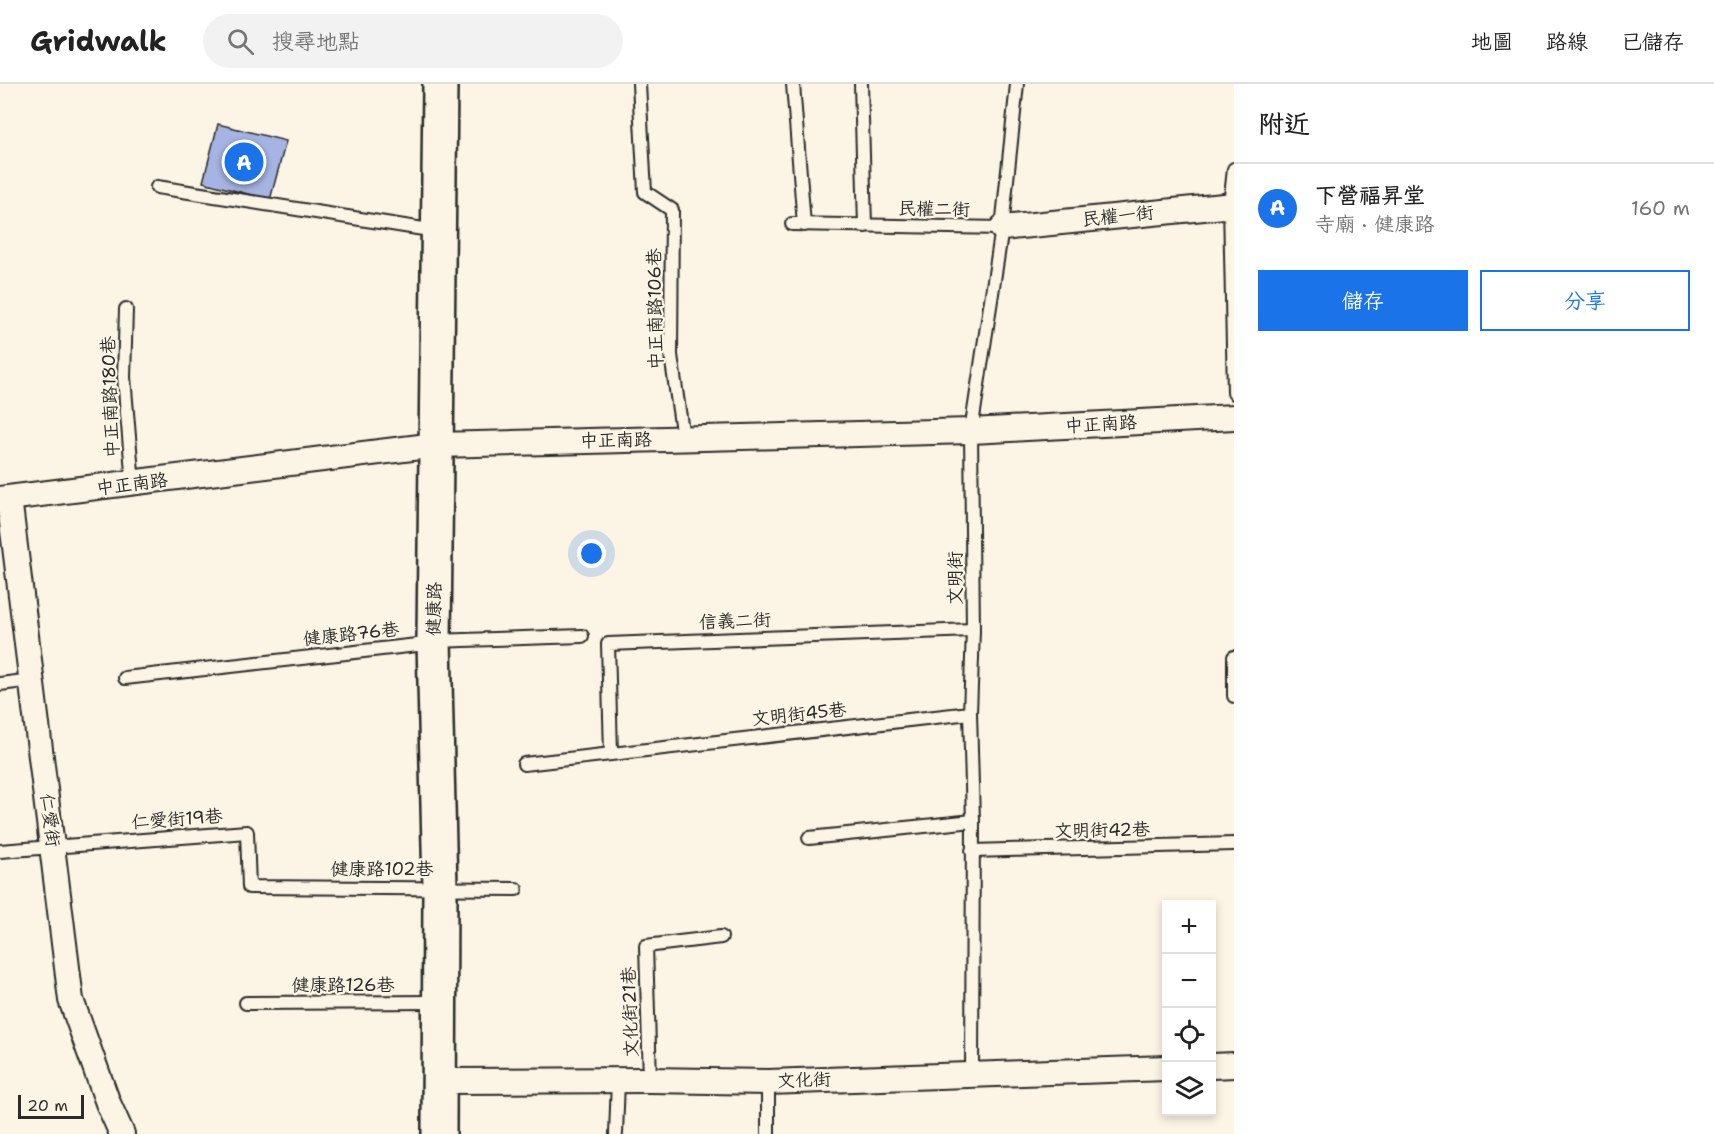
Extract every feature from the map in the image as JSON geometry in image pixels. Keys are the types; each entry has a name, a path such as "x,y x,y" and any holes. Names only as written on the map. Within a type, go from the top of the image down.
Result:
{"street":[{"name":"健康路","path":"439,1134 440,887 434,641 440,84"},
{"name":"民權一街","path":"1002,228 1232,205"},
{"name":"中正南路","path":"4,498 133,484 436,445 971,431 1234,417"},
{"name":"仁愛街","path":"4,498 32,680 72,1000 108,1103 122,1134"},
{"path":"1216,1066 1234,1065"},
{"name":"文化街","path":"441,1081 768,1082 1162,1068"}],"lane":[{"name":"中正南路106巷","path":"639,84 645,192 672,210 671,355 683,438"},
{"name":"民權二街","path":"793,84 798,224 1002,228"},
{"path":"861,84 865,226"},
{"name":"文明街","path":"972,1074 971,431 1002,228 1017,84"},
{"path":"1234,170 1232,205 1234,393"},
{"path":"157,187 440,232"},
{"name":"中正南路180巷","path":"126,309 124,377 133,484"},
{"name":"信義二街","path":"611,753 608,644 973,630"},
{"name":"健康路76巷","path":"125,678 417,645 434,641 582,636"},
{"path":"1234,657 1234,696"},
{"path":"0,684 32,680"},
{"name":"文明街45巷","path":"524,764 970,713"},
{"path":"809,838 973,820"},
{"name":"仁愛街19巷","path":"54,847 248,832 249,887"},
{"name":"文明街42巷","path":"972,851 1234,844"},
{"path":"0,851 54,847"},
{"name":"健康路102巷","path":"249,887 516,889"},
{"name":"文化街21巷","path":"650,1080 646,946 721,937"},
{"name":"健康路126巷","path":"246,1003 440,1002"},
{"path":"616,1134 618,1080"},
{"path":"768,1082 768,1134"}],"building":[{"path":"218,124 286,141 270,200 203,182"}],"place":[{"name":"下營福昇堂","path":"244,162"}]}
